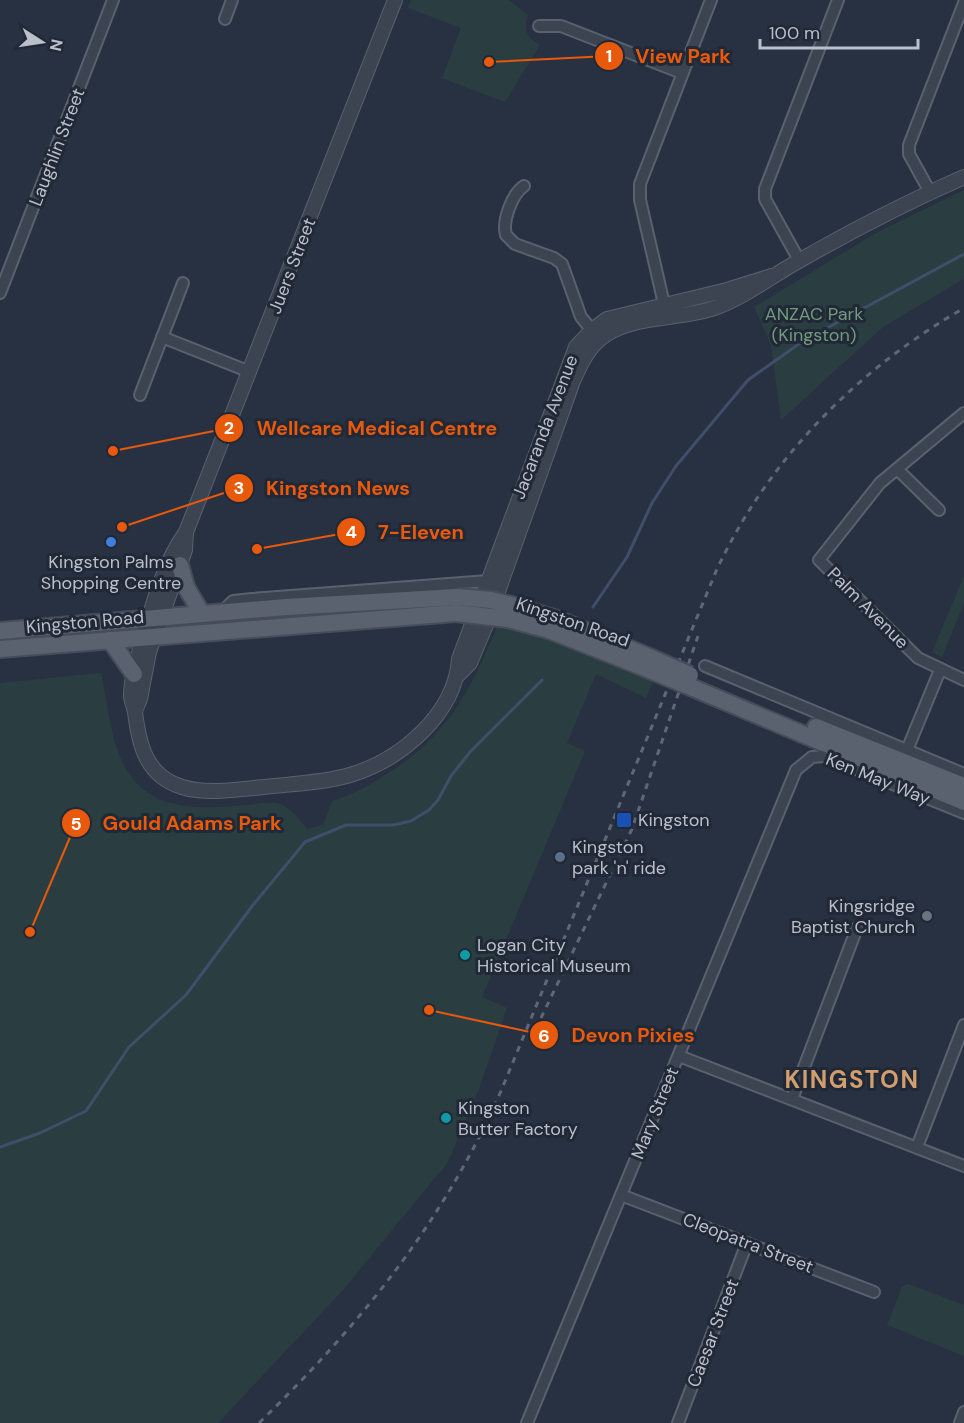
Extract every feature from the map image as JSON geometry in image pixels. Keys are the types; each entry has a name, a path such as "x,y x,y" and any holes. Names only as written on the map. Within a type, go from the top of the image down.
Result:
{"main road":[{"path":"180,565 186,587 202,614"},
{"name":"Kingston Road","path":"0,649 110,640 491,600 510,612 557,619 647,663 694,675 964,786"},
{"name":"Kingston Road","path":"0,631 221,612 457,605"},
{"path":"110,640 134,674"},
{"name":"Kingston Road","path":"694,675 964,802"}],"street":[{"name":"Laughlin Street","path":"0,293 113,0"},
{"path":"225,19 232,0"},
{"name":"Juers Street","path":"156,617 176,546 186,531 250,372 395,0"},
{"path":"664,304 640,200 640,184 711,0"},
{"path":"799,260 765,199 765,189 838,0"},
{"path":"930,192 909,154 909,145 964,3"},
{"path":"539,26 561,26 682,73"},
{"name":"Jacaranda Avenue","path":"156,617 134,674 131,698 135,711 136,733 142,753 157,773 174,784 190,789 210,790 308,783 359,772 399,751 436,715 458,675 471,663 573,381 595,335 700,304 772,276 930,192 964,177"},
{"path":"524,186 513,199 505,224 506,235 515,244 554,258 562,264 581,317 595,335"},
{"path":"140,395 183,283"},
{"name":"Jacaranda Avenue","path":"458,675 459,659 576,347 595,335 617,316 664,304 700,304"},
{"path":"162,338 250,372"},
{"name":"Palm Avenue","path":"940,670 918,658 819,560 880,483 964,413"},
{"path":"897,470 939,510"},
{"name":"Juers Street","path":"156,617 180,565 186,531"},
{"name":"Kingston Road","path":"221,612 233,601 488,581"},
{"name":"Jacaranda Avenue","path":"135,711 140,699 149,636"},
{"path":"907,750 940,670 964,680"},
{"name":"Kingston Road","path":"694,675 907,750 964,774"},
{"name":"Ken May Way","path":"796,770 812,757 824,756 964,813"},
{"name":"Mary Street","path":"527,1423 796,770"},
{"path":"792,1099 857,928"},
{"path":"917,1148 964,1025"},
{"path":"679,1056 964,1166"},
{"name":"Cleopatra Street","path":"621,1195 874,1292"},
{"name":"Caesar Street","path":"678,1423 747,1243"},
{"path":"960,1423 964,1412"}],"green space":[{"path":"411,0 509,0 528,15 527,33 540,45 505,102 442,78 461,28 408,8"},
{"name":"ANZAC Park (Kingston)","path":"964,190 964,279 883,327 781,420 771,345 754,307 876,233"},
{"path":"964,576 964,603 942,657 932,652"},
{"path":"496,624 544,636 654,679 646,698 596,674 567,743 585,751 482,997 507,1008 479,1089 448,1162 343,1290 218,1423 0,1423 0,683 101,673 120,756 136,783 149,794 164,801 196,807 281,804 289,809 307,829 323,825 332,801 357,791 393,770 412,756 443,726 476,674 495,632"},
{"path":"908,1284 964,1305 964,1356 887,1325 902,1287"}],"waterway":[{"path":"593,607 627,557 652,503 676,466 748,380 803,341 964,254"},
{"path":"0,1147 40,1133 86,1111 129,1047 186,995 253,905 305,842 346,825 393,825 411,821 429,810 470,752 542,680"}],"railway":[{"path":"259,1423 332,1348 397,1269 453,1184 478,1139 501,1091 717,569 738,528 790,454 820,420 888,359 925,332 964,308"},
{"path":"541,1018 632,829 698,636"}],"place":[{"name":"View Park","path":"489,62"},
{"name":"Wellcare Medical Centre","path":"113,451"},
{"name":"Kingston News","path":"122,527"},
{"name":"Kingston Palms Shopping Centre","path":"111,542"},
{"name":"7-Eleven","path":"257,549"},
{"name":"Kingston","path":"624,820"},
{"name":"Kingston park 'n' ride","path":"560,857"},
{"name":"Kingsridge Baptist Church","path":"927,916"},
{"name":"Gould Adams Park","path":"30,932"},
{"name":"Logan City Historical Museum","path":"465,955"},
{"name":"Devon Pixies","path":"429,1010"},
{"name":"Kingston Butter Factory","path":"446,1118"}],"district":[{"name":"KINGSTON","path":"852,1079"}]}
